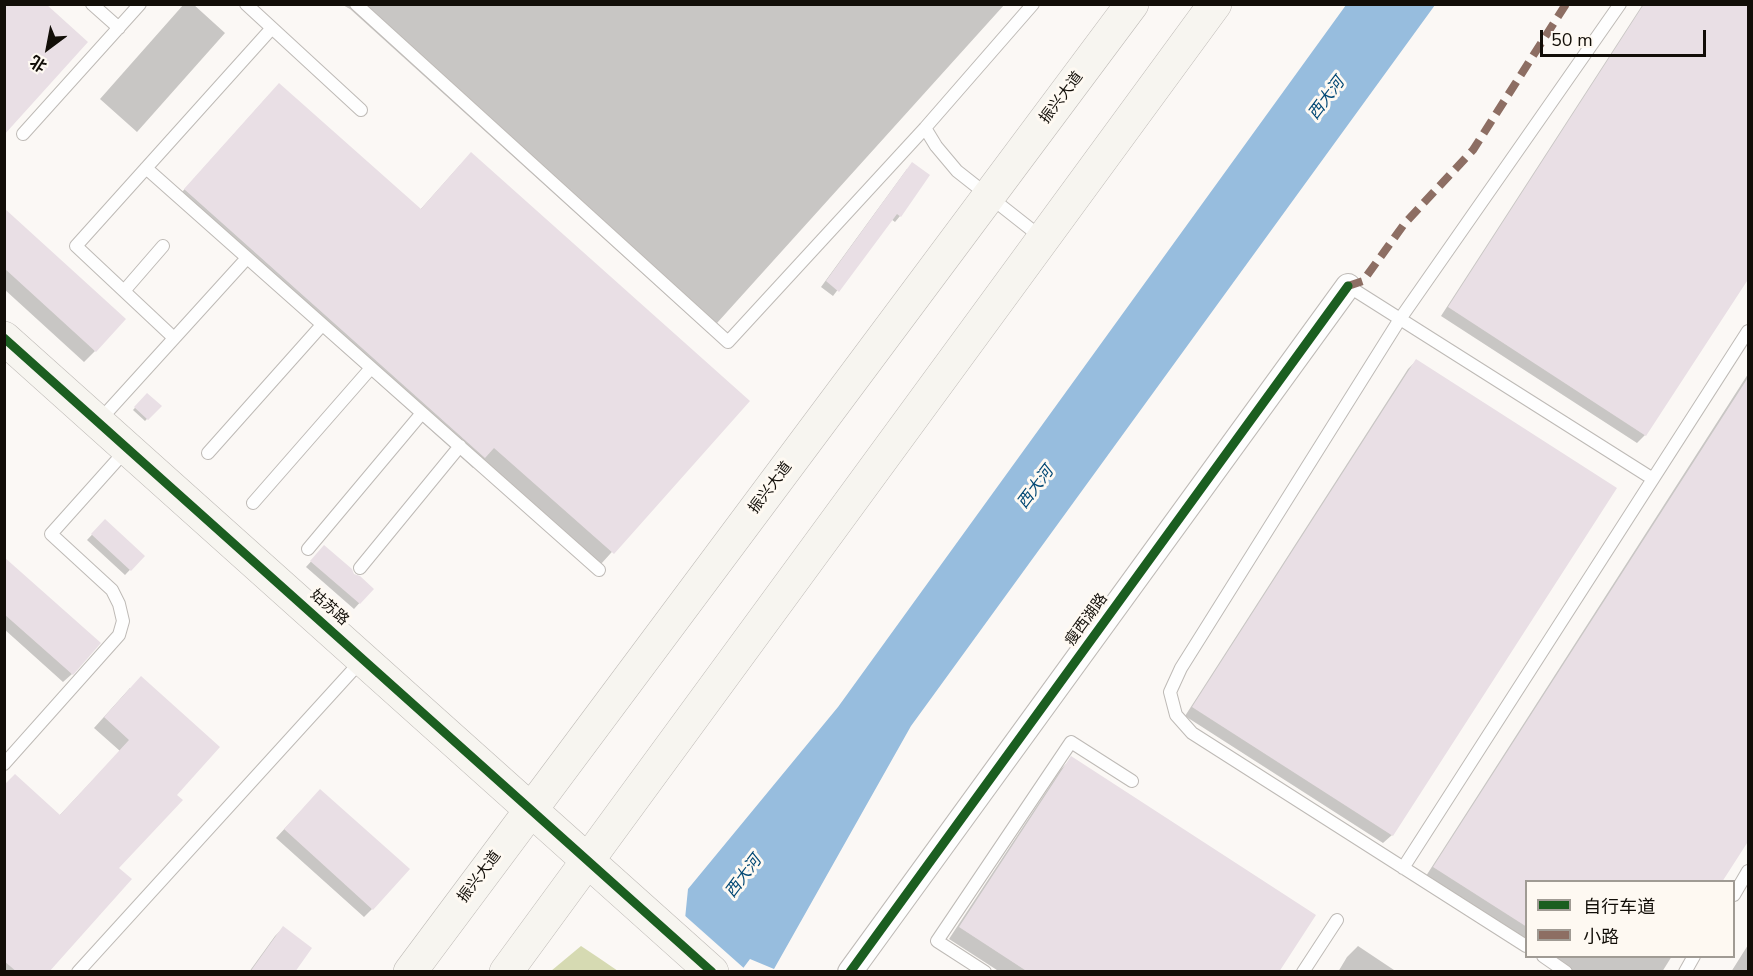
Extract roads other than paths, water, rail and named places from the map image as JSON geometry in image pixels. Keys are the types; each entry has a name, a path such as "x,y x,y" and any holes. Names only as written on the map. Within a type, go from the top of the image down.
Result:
{"main road":[{"name":"振兴大道","path":"410,972 1132,4"},
{"path":"506,972 1215,4"},
{"name":"姑苏路","path":"4,338 712,972"}],"street":[{"name":"瘦西湖路","path":"850,972 1348,286"}],"lane":[{"path":"92,4 119,28"},
{"path":"23,134 140,4"},
{"path":"246,4 361,110"},
{"path":"356,4 728,342 925,128 1033,4"},
{"path":"1525,945 1192,733 1176,715 1170,692 1187,658 1400,320 1620,4"},
{"path":"174,338 76,246 272,28"},
{"path":"925,128 936,146 957,171 1043,239"},
{"path":"146,168 599,570"},
{"path":"124,291 163,246"},
{"path":"98,422 247,258"},
{"path":"1348,286 1653,479"},
{"path":"208,453 322,325"},
{"path":"1403,868 1749,331"},
{"path":"253,503 371,368"},
{"path":"308,549 422,413"},
{"path":"360,568 460,446"},
{"path":"4,764 119,635 123,621 119,604 112,590 51,534 128,448"},
{"path":"78,972 363,659"},
{"path":"984,972 937,941 1071,742 1132,781"},
{"path":"1735,893 1749,871"},
{"path":"1303,972 1337,920"},
{"path":"1545,958 1566,972"},
{"path":"1685,972 1693,958"}],"water":[{"name":"西大河","path":"1346,5 1435,5 911,726 774,969 750,959 741,971 647,972 685,919 688,889 838,707"}]}
